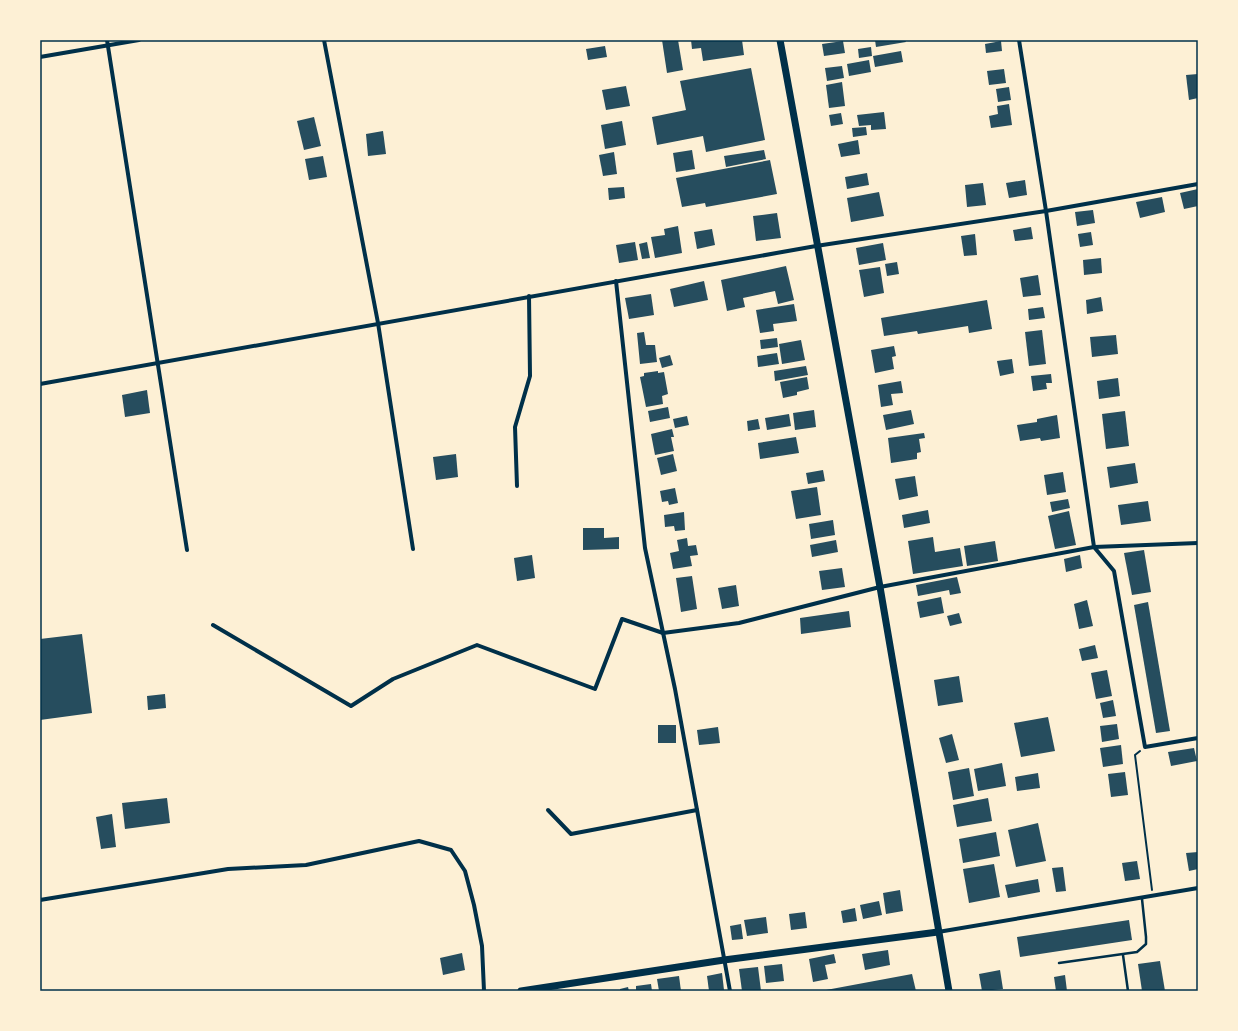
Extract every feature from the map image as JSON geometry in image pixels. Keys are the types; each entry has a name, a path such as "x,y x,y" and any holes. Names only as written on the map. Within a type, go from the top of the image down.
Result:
{"main road":[{"path":"780,40 816,246 880,587 949,991"},
{"path":"521,991 724,960 938,932"}],"street":[{"path":"107,40 187,550"},
{"path":"40,57 139,40"},
{"path":"324,40 378,323 413,548"},
{"path":"1019,40 1046,211 1094,547 1114,571 1145,747 1198,738"},
{"path":"40,384 816,246 1046,211 1198,184"},
{"path":"616,281 645,548 676,689 730,991"},
{"path":"517,486 515,426 530,376 529,296"},
{"path":"213,625 350,706 393,679 477,645 595,689 622,619 663,633 739,623 880,587 1094,547 1198,542"},
{"path":"548,810 571,834 697,810"},
{"path":"40,900 228,869 306,865 419,841 451,850 465,871 474,905 482,946 484,991"},
{"path":"938,932 1142,899 1198,888"}],"lane":[{"path":"1059,963 1137,952 1146,944 1142,899"},
{"path":"1123,955 1128,991"}],"path":[{"path":"1145,747 1135,755 1153,897"}],"building":[{"path":"662,40 678,40 683,70 667,73"},
{"path":"691,40 742,40 744,55 703,61 701,48 692,49"},
{"path":"875,40 905,40 906,42 876,47"},
{"path":"843,41 845,53 824,56 822,44"},
{"path":"1001,41 1002,51 986,53 985,44"},
{"path":"605,46 607,57 588,60 586,49"},
{"path":"871,47 872,56 859,58 858,49"},
{"path":"901,51 903,62 875,67 873,56"},
{"path":"869,60 871,72 849,76 847,64"},
{"path":"842,66 844,78 827,81 825,68"},
{"path":"751,68 765,140 706,152 703,136 657,145 652,117 686,110 680,81"},
{"path":"1004,69 1006,83 989,85 987,71"},
{"path":"1198,74 1198,98 1189,100 1186,75"},
{"path":"842,82 845,106 829,108 826,85"},
{"path":"626,86 630,106 606,110 602,90"},
{"path":"1009,87 1011,100 998,102 996,89"},
{"path":"1009,104 1012,125 991,128 989,116 998,114 997,106"},
{"path":"884,112 886,129 871,130 871,125 859,126 857,115"},
{"path":"841,113 843,124 831,126 829,115"},
{"path":"314,117 321,146 304,150 297,121"},
{"path":"622,121 626,145 605,149 601,125"},
{"path":"866,127 867,135 853,137 852,128"},
{"path":"383,131 386,154 368,156 366,134"},
{"path":"858,140 860,154 841,157 838,144"},
{"path":"692,150 695,169 676,172 673,153"},
{"path":"764,150 766,159 726,167 724,156"},
{"path":"614,152 617,174 603,176 599,155"},
{"path":"323,156 327,177 309,180 305,159"},
{"path":"770,160 777,194 706,207 705,203 682,207 676,178"},
{"path":"867,173 869,185 847,189 845,177"},
{"path":"1025,180 1027,195 1009,198 1006,183"},
{"path":"983,183 986,205 967,207 965,185"},
{"path":"624,187 625,198 609,200 608,188"},
{"path":"1198,189 1198,206 1184,209 1180,193"},
{"path":"879,192 884,216 851,222 847,198"},
{"path":"1162,197 1165,212 1140,218 1136,202"},
{"path":"1093,210 1095,223 1077,226 1075,212"},
{"path":"777,213 781,238 756,241 753,216"},
{"path":"678,226 682,253 655,258 651,237 665,235 664,229"},
{"path":"1031,227 1033,239 1015,241 1013,230"},
{"path":"712,229 715,245 697,249 694,232"},
{"path":"1091,232 1093,245 1080,247 1078,234"},
{"path":"975,234 977,255 964,256 961,236"},
{"path":"635,242 638,260 619,263 616,245"},
{"path":"647,242 650,258 642,259 639,244"},
{"path":"883,243 886,260 859,265 856,248"},
{"path":"1101,258 1102,273 1084,275 1083,260"},
{"path":"897,262 899,274 887,276 885,264"},
{"path":"786,266 794,300 778,304 775,291 743,298 745,307 727,311 721,280"},
{"path":"880,267 884,293 864,297 859,270"},
{"path":"1038,275 1041,295 1023,297 1020,278"},
{"path":"704,281 708,300 674,307 670,289"},
{"path":"651,294 654,315 629,319 625,298"},
{"path":"1101,297 1103,311 1087,314 1086,300"},
{"path":"987,300 992,329 969,333 968,326 918,334 917,331 884,336 881,318"},
{"path":"794,304 797,321 773,324 774,331 760,333 756,310"},
{"path":"1043,307 1045,318 1029,320 1028,309"},
{"path":"1042,330 1046,364 1029,366 1025,332"},
{"path":"644,332 646,345 655,345 657,362 640,364 637,333"},
{"path":"1116,335 1118,354 1092,357 1090,337"},
{"path":"777,338 778,347 761,349 760,340"},
{"path":"801,340 805,360 782,364 779,344"},
{"path":"894,346 896,356 892,357 894,369 875,373 871,350"},
{"path":"777,353 779,364 758,367 757,356"},
{"path":"670,355 673,365 662,368 659,358"},
{"path":"1012,359 1014,373 1000,376 997,361"},
{"path":"806,366 808,375 775,381 774,371"},
{"path":"658,371 658,373 664,372 668,394 662,396 663,404 646,407 640,377 644,376 644,373"},
{"path":"1051,374 1052,383 1046,383 1047,389 1033,391 1031,376"},
{"path":"807,377 809,389 797,392 797,395 783,398 780,382"},
{"path":"1118,378 1120,396 1099,399 1097,381"},
{"path":"901,381 903,393 891,394 893,405 881,407 878,385"},
{"path":"147,390 150,413 125,417 122,395"},
{"path":"668,407 670,418 650,422 648,411"},
{"path":"814,410 816,427 795,430 793,413"},
{"path":"911,410 914,424 886,430 883,415"},
{"path":"1125,411 1129,446 1106,449 1102,414"},
{"path":"789,414 791,426 767,430 765,418"},
{"path":"1057,415 1060,438 1041,441 1040,438 1020,441 1017,425 1037,422 1037,419"},
{"path":"687,416 689,425 675,428 673,419"},
{"path":"758,419 760,429 748,431 747,421"},
{"path":"672,429 674,437 671,437 674,451 655,455 651,434"},
{"path":"924,433 925,438 919,439 921,452 917,453 917,459 891,463 888,438"},
{"path":"796,437 799,453 760,459 758,443"},
{"path":"456,454 458,477 436,480 433,457"},
{"path":"673,454 677,471 661,475 657,458"},
{"path":"1135,463 1138,483 1110,488 1107,467"},
{"path":"823,470 825,481 808,484 806,473"},
{"path":"1063,472 1066,492 1047,495 1044,475"},
{"path":"915,476 918,496 899,500 895,479"},
{"path":"817,487 821,515 796,519 791,491"},
{"path":"675,488 678,503 669,505 668,501 662,502 660,491"},
{"path":"1068,499 1070,508 1052,512 1050,502"},
{"path":"1148,501 1151,521 1121,525 1118,505"},
{"path":"928,510 930,523 904,528 902,515"},
{"path":"1069,511 1076,545 1055,549 1048,516"},
{"path":"684,512 685,530 675,531 674,526 665,527 664,515"},
{"path":"833,520 835,535 811,539 809,524"},
{"path":"583,528 604,528 604,538 619,537 619,549 583,550"},
{"path":"933,537 935,552 960,548 963,566 913,574 908,541"},
{"path":"687,538 688,546 696,545 698,555 690,556 692,566 673,569 670,553 679,551 677,540"},
{"path":"836,540 838,552 812,557 810,545"},
{"path":"995,541 998,561 967,566 964,546"},
{"path":"1144,550 1151,592 1132,595 1124,553"},
{"path":"532,555 535,578 517,581 514,558"},
{"path":"1080,555 1082,568 1066,572 1064,559"},
{"path":"842,568 845,587 822,590 819,571"},
{"path":"692,576 697,609 681,612 676,578"},
{"path":"957,577 961,593 950,595 949,590 918,596 916,585"},
{"path":"736,585 739,606 722,609 718,588"},
{"path":"941,597 944,613 920,618 917,602"},
{"path":"1087,600 1093,626 1079,629 1074,604"},
{"path":"1148,602 1170,731 1156,733 1134,605"},
{"path":"849,611 851,627 801,634 800,618"},
{"path":"959,613 962,623 950,626 947,616"},
{"path":"82,634 92,713 40,720 40,639"},
{"path":"1095,645 1098,658 1082,661 1079,649"},
{"path":"1107,670 1112,696 1096,699 1091,673"},
{"path":"959,676 963,702 938,706 934,680"},
{"path":"165,694 166,708 148,710 147,696"},
{"path":"1113,700 1116,716 1103,718 1100,703"},
{"path":"1048,717 1055,751 1021,757 1014,723"},
{"path":"1117,724 1119,739 1102,742 1100,726"},
{"path":"658,725 676,725 676,743 658,743"},
{"path":"718,727 720,743 699,745 697,730"},
{"path":"952,734 959,760 946,763 939,738"},
{"path":"1121,745 1123,764 1103,767 1100,748"},
{"path":"1194,748 1197,761 1171,766 1168,752"},
{"path":"1002,763 1006,786 978,791 974,769"},
{"path":"969,768 974,796 953,800 948,772"},
{"path":"1125,772 1128,795 1111,797 1108,774"},
{"path":"1038,773 1040,788 1017,791 1015,777"},
{"path":"167,798 170,823 125,829 122,803"},
{"path":"988,798 992,821 957,827 953,805"},
{"path":"112,814 116,847 101,849 96,817"},
{"path":"1038,823 1046,861 1016,867 1008,830"},
{"path":"996,832 1000,856 963,863 959,839"},
{"path":"1198,852 1198,869 1189,871 1186,853"},
{"path":"1137,861 1140,879 1125,881 1122,863"},
{"path":"994,864 1000,897 969,903 963,869"},
{"path":"1063,867 1066,891 1056,892 1052,868"},
{"path":"1038,879 1040,892 1008,898 1005,885"},
{"path":"900,890 903,911 886,914 883,893"},
{"path":"879,901 882,915 863,919 860,905"},
{"path":"855,908 857,921 843,923 841,911"},
{"path":"805,912 807,928 791,930 789,914"},
{"path":"766,917 768,933 747,936 744,920"},
{"path":"1129,920 1132,940 1020,957 1017,937"},
{"path":"741,924 743,939 732,940 730,926"},
{"path":"888,950 890,965 865,970 862,954"},
{"path":"462,953 465,970 443,975 440,958"},
{"path":"834,954 836,963 825,965 828,979 813,982 809,959"},
{"path":"1160,961 1165,991 1142,991 1138,964"},
{"path":"782,964 784,981 766,983 764,966"},
{"path":"758,967 761,991 742,991 739,969"},
{"path":"1000,970 1003,989 982,991 979,974"},
{"path":"722,973 724,990 709,991 707,976"},
{"path":"912,974 916,991 826,991 826,990"},
{"path":"1065,975 1067,991 1056,991 1054,977"},
{"path":"679,976 681,991 659,991 657,979"},
{"path":"651,984 652,991 636,991 636,986"},
{"path":"628,987 629,991 620,991 620,989"}]}
